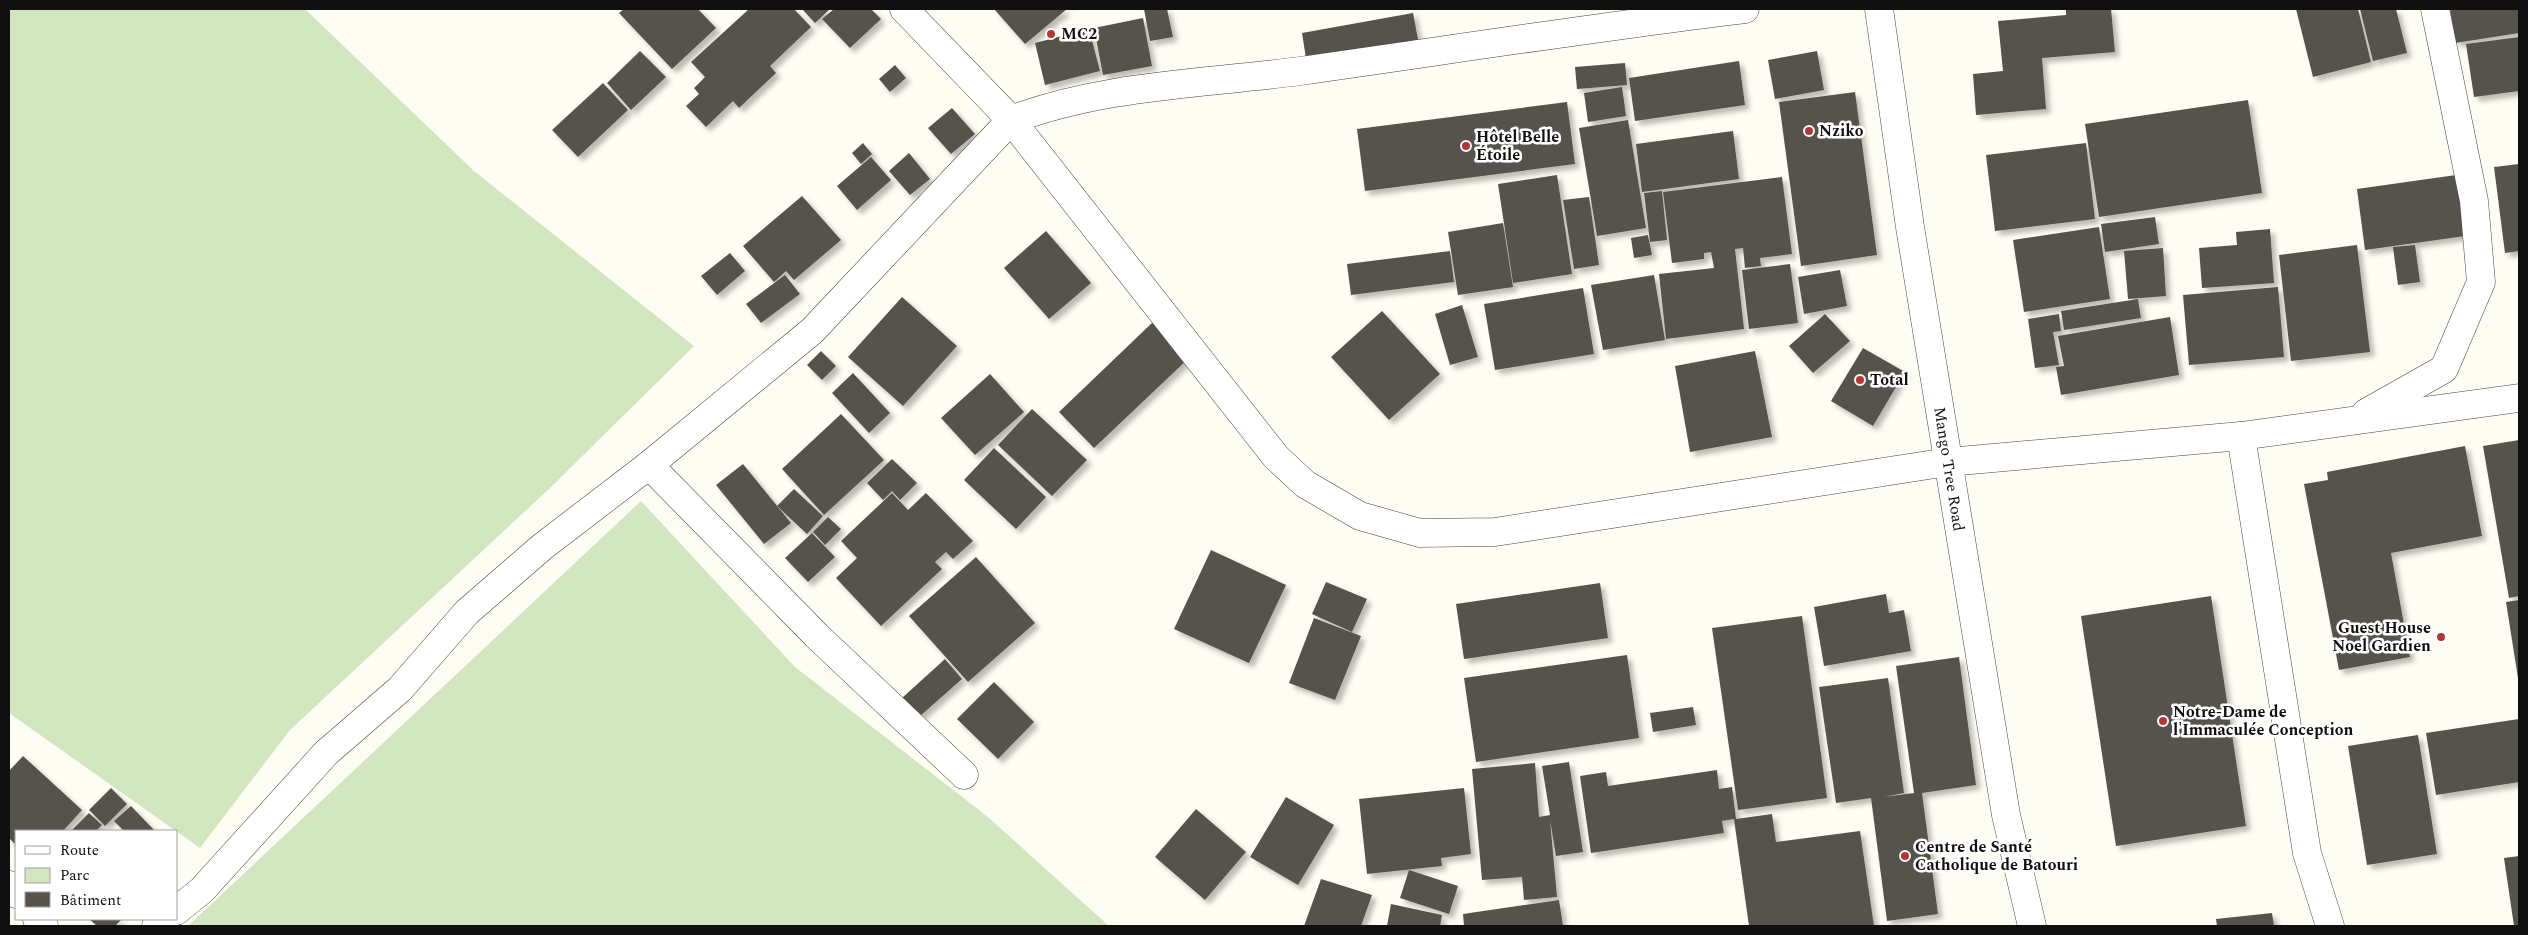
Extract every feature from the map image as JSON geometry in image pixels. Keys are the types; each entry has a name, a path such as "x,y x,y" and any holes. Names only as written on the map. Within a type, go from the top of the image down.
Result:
{"street":[{"path":"904,9 1011,120 1276,457 1305,484 1360,516 1420,533 1495,532 1948,462 2241,436 2519,398"},
{"path":"178,908 202,890 326,753 400,689 467,612 542,547 649,465 812,331 1011,120 1043,108 1102,94 1299,71 1592,27 1745,9"},
{"name":"Mango Tree Road","path":"1879,9 1910,227 2006,815 2032,926"},
{"path":"2353,420 2444,369 2481,282 2474,201 2436,9"},
{"path":"2241,436 2307,853 2330,926"},
{"path":"649,465 816,636 964,775"}],"green space":[{"path":"9,9 305,9 474,171 694,346 550,488 290,730 200,848 178,832 178,830 175,830 9,713"},
{"path":"641,501 795,667 988,817 1109,926 188,926"}],"building":[{"path":"624,9 698,9 716,28 672,69 619,13"},
{"path":"749,9 794,9 811,27 770,66 776,73 739,108 733,101 706,127 686,106 699,94 694,88 705,77 691,62"},
{"path":"802,9 830,9 815,23"},
{"path":"834,9 871,9 881,19 850,48 822,19"},
{"path":"994,9 1067,9 1025,44"},
{"path":"1144,9 1167,9 1173,37 1150,41"},
{"path":"2066,9 2111,9 2115,52 2042,58 2046,109 1976,115 1973,74 2003,71 1998,21 2066,15"},
{"path":"2296,9 2358,9 2371,62 2313,77"},
{"path":"2360,9 2396,9 2407,53 2373,61"},
{"path":"2450,9 2519,9 2519,33 2455,43"},
{"path":"1413,13 1419,45 1307,65 1302,33"},
{"path":"1143,18 1152,66 1103,75 1094,28"},
{"path":"1089,29 1100,71 1045,85 1035,43"},
{"path":"2519,37 2519,91 2474,97 2466,44"},
{"path":"640,51 666,77 631,110 607,83"},
{"path":"1817,51 1824,90 1775,99 1768,60"},
{"path":"1739,61 1745,105 1635,121 1629,78"},
{"path":"1625,63 1627,85 1577,89 1575,67"},
{"path":"895,65 906,78 890,92 879,79"},
{"path":"603,83 628,110 578,157 552,130"},
{"path":"1622,87 1626,116 1588,122 1584,93"},
{"path":"1855,92 1877,255 1801,266 1779,102"},
{"path":"2248,100 2262,193 2099,217 2085,124"},
{"name":"Hôtel Belle Étoile","path":"1567,102 1575,164 1365,191 1357,129"},
{"path":"952,108 975,134 951,154 928,128"},
{"path":"1628,120 1646,228 1597,236 1579,128"},
{"path":"1733,131 1739,179 1642,192 1636,144"},
{"path":"863,143 872,154 861,164 852,153"},
{"path":"2086,143 2095,219 1995,231 1986,155"},
{"path":"909,153 930,179 910,195 889,171"},
{"path":"871,157 891,180 857,210 837,186"},
{"path":"2519,164 2519,251 2505,253 2494,167"},
{"path":"1557,175 1572,274 1513,283 1498,184"},
{"path":"2456,175 2465,236 2365,250 2357,189"},
{"path":"1782,177 1792,254 1760,258 1761,266 1745,268 1743,248 1735,249 1744,329 1666,339 1659,274 1714,268 1711,252 1704,253 1704,259 1672,263 1663,192"},
{"path":"1662,191 1667,240 1650,242 1644,193"},
{"path":"802,196 841,240 794,280 786,271 774,282 743,246"},
{"path":"1589,197 1599,265 1574,269 1563,200"},
{"path":"2155,217 2159,244 2105,252 2101,224"},
{"path":"1503,223 1513,287 1458,295 1448,232"},
{"path":"2099,227 2110,299 2024,312 2013,240"},
{"path":"2270,229 2274,283 2202,288 2199,248 2237,245 2236,232"},
{"path":"1046,231 1091,283 1049,319 1004,268"},
{"path":"1648,235 1652,255 1634,258 1631,238"},
{"path":"2357,245 2370,352 2291,361 2279,255"},
{"path":"2415,245 2420,282 2398,285 2393,247"},
{"path":"2163,248 2166,296 2128,299 2124,251"},
{"path":"1450,251 1454,282 1351,295 1347,264"},
{"path":"730,253 745,271 717,295 701,276"},
{"path":"1790,264 1798,323 1749,329 1742,270"},
{"path":"1840,270 1847,306 1804,314 1798,277"},
{"path":"785,275 800,294 761,323 746,304"},
{"path":"1654,275 1665,340 1603,350 1591,285"},
{"path":"2278,287 2284,357 2189,365 2183,295"},
{"path":"1583,288 1594,354 1495,370 1484,304"},
{"path":"902,297 957,346 903,406 848,357"},
{"path":"2138,299 2141,318 2064,330 2061,311"},
{"path":"1462,305 1478,357 1450,365 1435,314"},
{"path":"1382,311 1440,374 1389,420 1331,357"},
{"path":"1825,314 1850,341 1813,373 1789,346"},
{"path":"2059,314 2061,331 2053,332 2059,365 2035,368 2028,319"},
{"path":"2170,317 2179,375 2061,395 2056,367 2064,366 2058,336"},
{"path":"1154,321 1189,358 1094,448 1059,412"},
{"path":"1863,348 1905,372 1873,426 1831,401"},
{"path":"821,351 836,366 822,380 807,365"},
{"path":"1755,351 1772,437 1690,452 1675,366"},
{"path":"853,373 890,413 869,433 832,393"},
{"path":"990,374 1024,412 975,455 941,418"},
{"path":"1032,409 1087,460 1052,496 998,445"},
{"path":"841,414 884,460 824,515 782,469"},
{"path":"2519,440 2519,596 2509,598 2483,446"},
{"path":"2465,446 2482,536 2391,553 2410,657 2339,670 2304,484 2328,480 2327,472"},
{"path":"994,448 1046,497 1016,529 964,480"},
{"path":"892,459 917,483 900,500 892,491 883,500 867,483"},
{"path":"743,464 791,523 764,544 716,485"},
{"path":"794,489 823,516 807,534 777,506"},
{"path":"892,493 908,510 926,493 973,541 953,559 946,552 935,562 942,569 881,626 836,578 857,558 841,541"},
{"path":"828,517 841,529 825,545 813,532"},
{"path":"812,533 835,557 808,582 785,558"},
{"path":"1211,550 1286,585 1249,663 1174,629"},
{"path":"976,557 1035,623 968,682 909,616"},
{"path":"1326,582 1367,599 1352,632 1312,614"},
{"path":"1600,583 1608,638 1464,659 1456,604"},
{"path":"1886,594 1889,613 1904,610 1911,651 1824,666 1814,607"},
{"name":"Notre-Dame de l'Immaculée Conception","path":"2211,596 2246,826 2116,846 2081,616"},
{"path":"2519,600 2519,678 2518,678 2506,602"},
{"path":"1802,616 1827,798 1738,810 1712,628"},
{"path":"1314,618 1361,636 1335,700 1289,683"},
{"path":"1627,655 1639,738 1476,762 1464,678"},
{"path":"1959,657 1976,785 1922,793 1938,914 1887,921 1871,798 1836,803 1819,687 1888,678 1904,793 1884,797 1914,793 1896,666"},
{"path":"945,659 962,679 919,717 902,698"},
{"path":"994,682 1034,722 998,759 957,719"},
{"path":"1693,707 1696,725 1653,732 1650,713"},
{"path":"2519,719 2519,782 2436,795 2426,733"},
{"path":"2418,735 2437,854 2367,865 2348,746"},
{"path":"23,756 82,810 64,830 15,830 15,844 9,838 9,771"},
{"path":"1569,762 1583,852 1556,856 1550,820 1557,897 1524,900 1522,877 1482,880 1472,769 1535,763 1539,817 1550,815 1542,766"},
{"path":"1717,770 1719,789 1732,787 1736,819 1772,814 1776,842 1860,831 1874,926 1749,926 1734,819 1722,821 1724,833 1591,853 1580,776 1606,772 1608,786"},
{"path":"111,788 127,804 105,826 89,810"},
{"path":"1464,788 1471,854 1441,858 1442,866 1367,874 1359,799"},
{"path":"1286,797 1334,825 1298,885 1250,857"},
{"path":"131,806 154,830 123,830 114,821"},
{"path":"1196,809 1246,852 1205,900 1155,857"},
{"path":"89,813 102,825 97,830 72,830"},
{"path":"2519,856 2519,926 2514,926 2504,858"},
{"path":"1409,870 1458,886 1449,914 1400,898"},
{"path":"1321,879 1372,895 1361,926 1304,926"},
{"path":"1559,900 1563,926 1464,926 1463,914"},
{"path":"1391,904 1442,915 1440,926 1387,926"},
{"path":"2272,913 2274,926 2217,926 2216,919"},
{"path":"90,920 121,920 115,926 97,926"}],"place":[{"name":"MC2","path":"1051,34"},
{"name":"Nziko","path":"1809,131"},
{"name":"Hôtel Belle Étoile","path":"1466,146"},
{"name":"Total","path":"1860,380"},
{"name":"Guest House Noel Gardien","path":"2441,637"},
{"name":"Notre-Dame de l'Immaculée Conception","path":"2163,721"},
{"name":"Centre de Santé Catholique de Batouri","path":"1905,856"}]}
